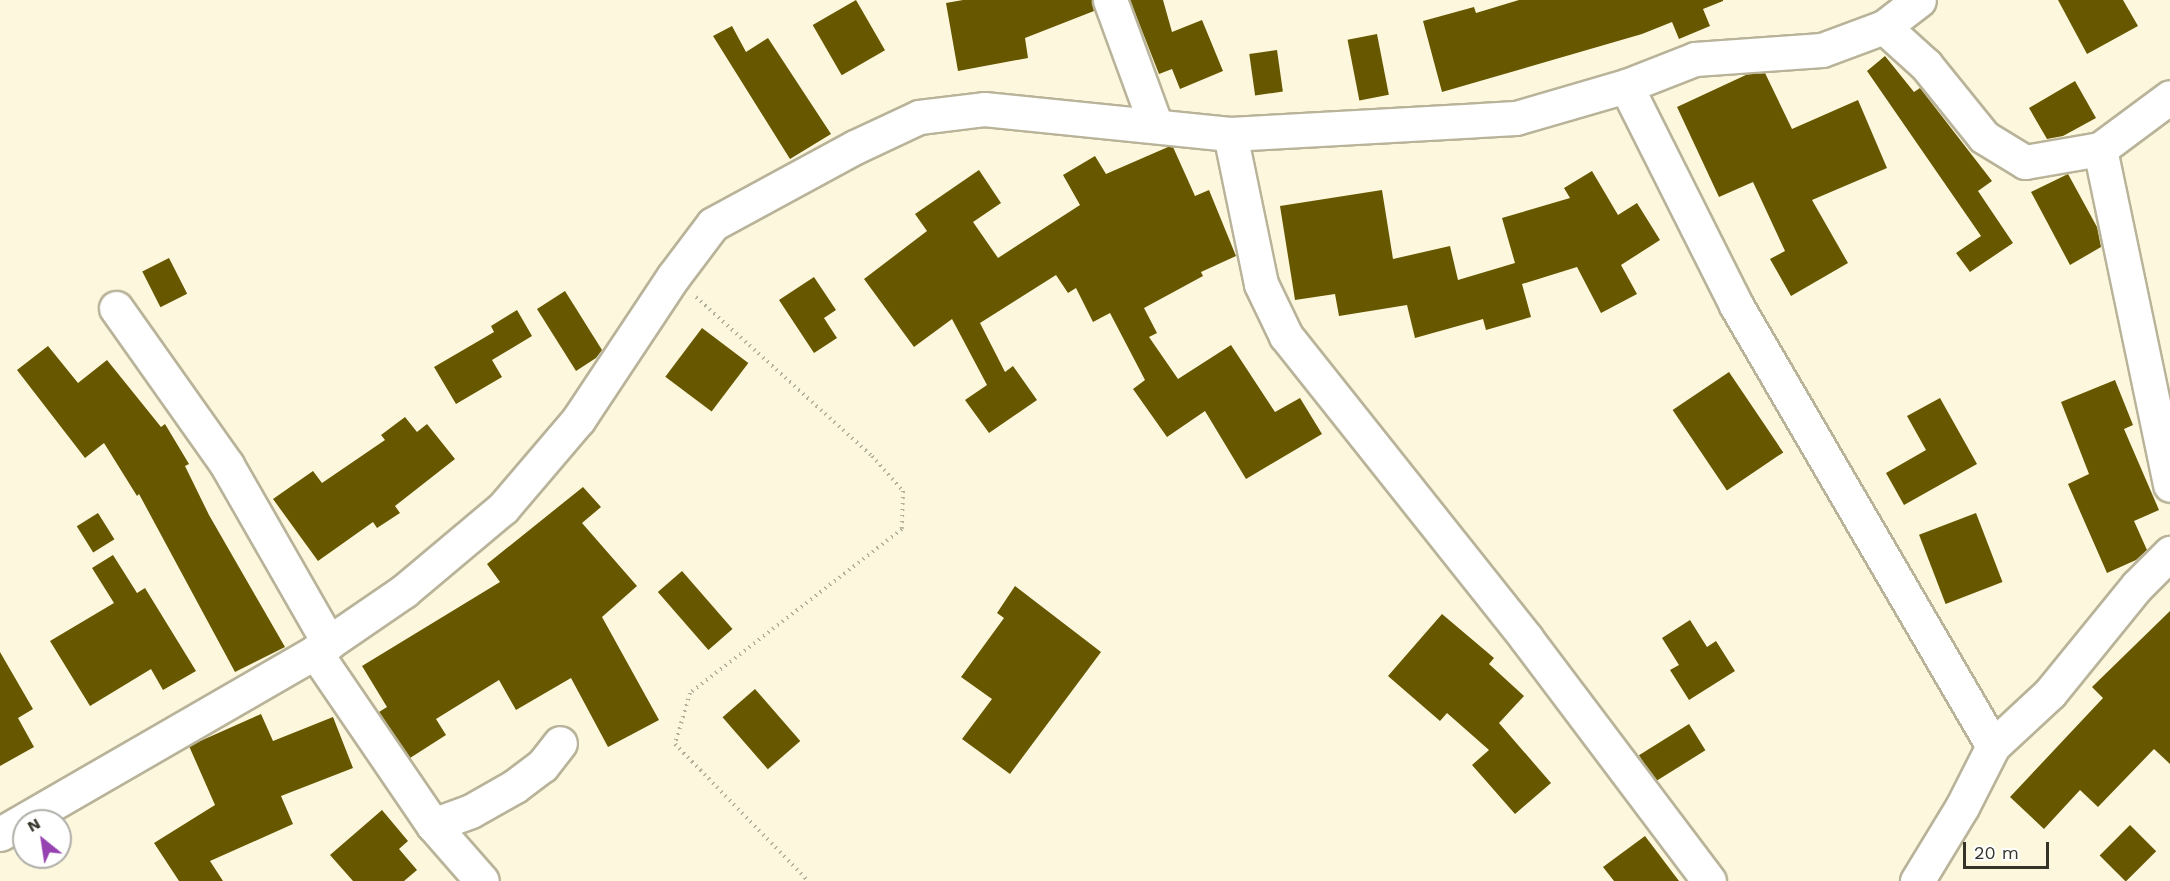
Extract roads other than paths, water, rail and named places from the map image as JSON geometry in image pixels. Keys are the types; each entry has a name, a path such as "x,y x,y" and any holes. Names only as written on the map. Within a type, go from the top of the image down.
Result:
{"street":[{"path":"1110,0 1156,126"},
{"path":"0,834 322,647 404,591 503,508 578,420 673,277 713,224 855,147 919,117 984,109 1230,134 1516,118 1626,86 1695,59 1822,50 1884,27 1918,0"},
{"path":"1884,27 1926,64 1984,137 2025,162 2100,149 2170,97"},
{"path":"1626,86 1736,305 1993,746"},
{"path":"1230,134 1261,284 1286,336 1526,638 1709,881"},
{"path":"2100,149 2170,485"},
{"path":"116,308 227,465 322,647 433,825 482,881"},
{"path":"1917,881 1962,807 1993,746 2050,693 2137,586 2170,553"},
{"path":"433,825 471,811 515,786 542,766 560,742"}]}
